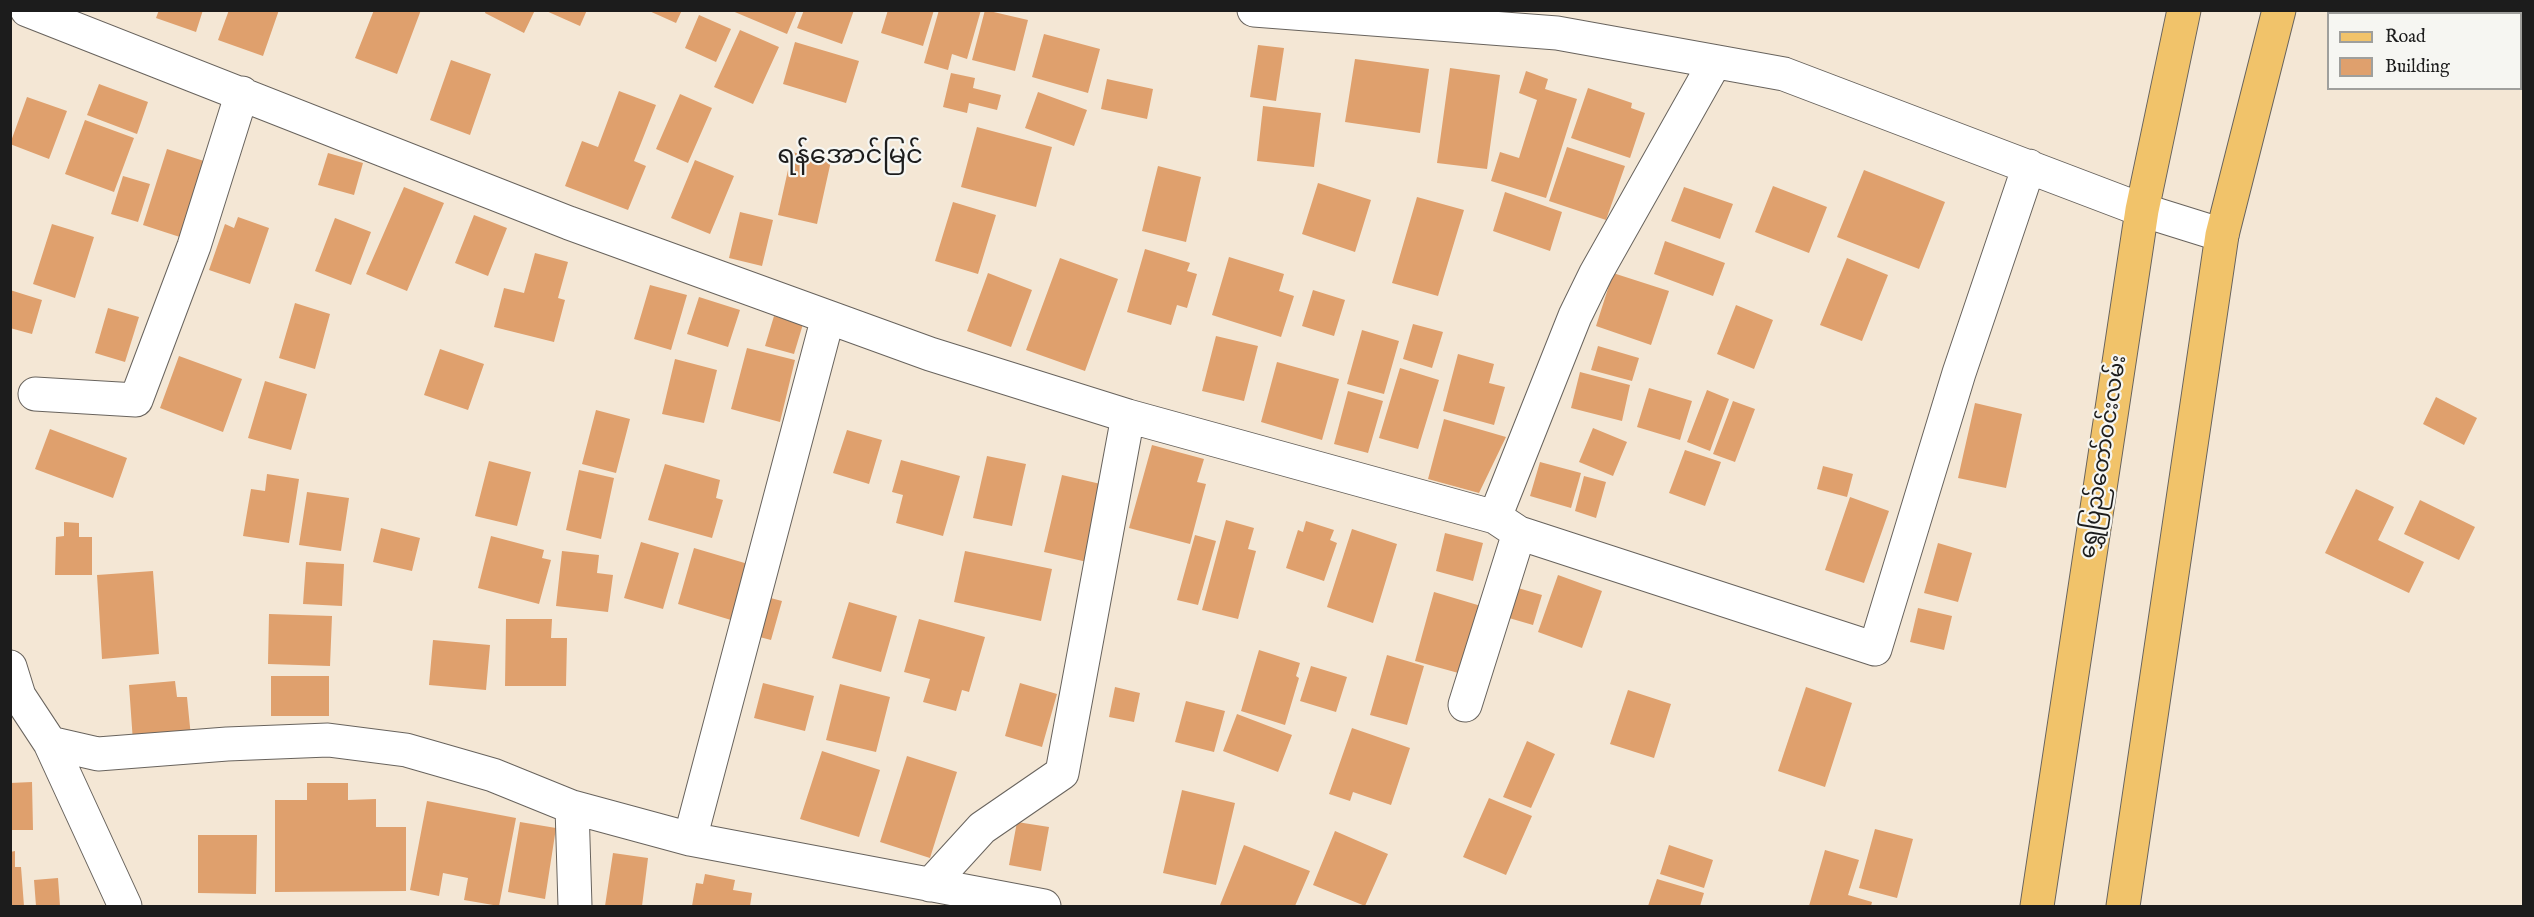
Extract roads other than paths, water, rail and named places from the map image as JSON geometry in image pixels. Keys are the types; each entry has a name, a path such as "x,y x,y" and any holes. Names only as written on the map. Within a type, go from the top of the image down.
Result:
{"main road":[{"name":"ရွှေပြည်တော်ဝင်းလမ်း","path":"2037,906 2142,210 2184,10"},
{"path":"2123,906 2223,235 2279,10"}],"street":[{"path":"27,10 569,223 930,354 1128,416 1507,525 1875,650 1959,373 2029,166"},
{"path":"1254,10 1557,33 1784,74 2142,210 2223,235"},
{"path":"1465,705 1507,525 1575,316 1596,273 1715,62"},
{"path":"35,394 136,400 194,246 242,93"},
{"path":"690,839 828,317"},
{"path":"930,885 982,828 1062,773 1128,416"},
{"path":"10,667 20,696 50,743 125,906"},
{"path":"50,743 98,754 328,740 406,750 493,775 572,807 690,839 1044,906"},
{"path":"572,807 575,906"}],"district":[{"name":"ရန်အောင်မြင်","path":"850,158"}]}
